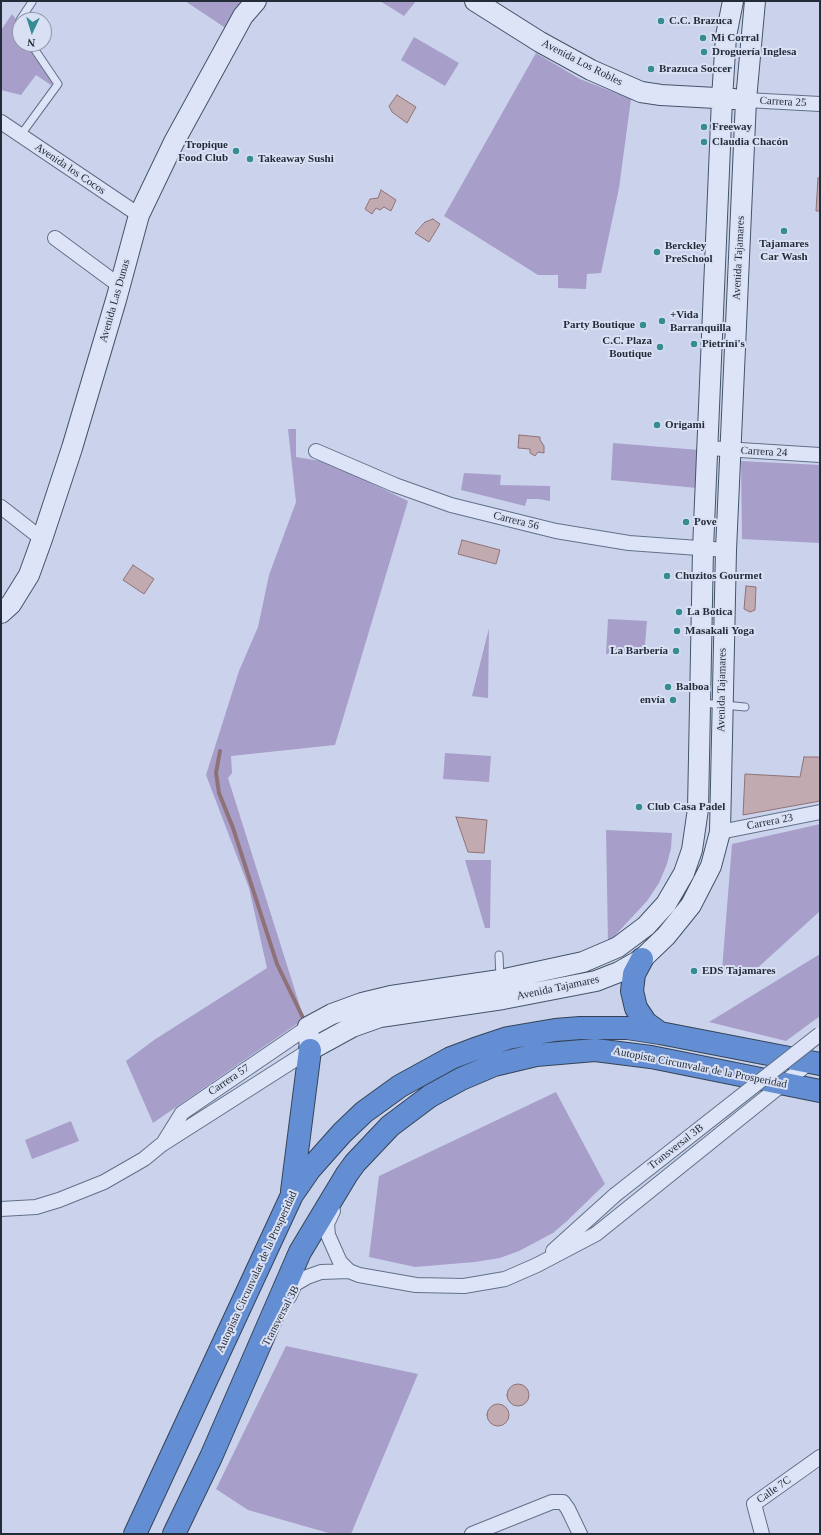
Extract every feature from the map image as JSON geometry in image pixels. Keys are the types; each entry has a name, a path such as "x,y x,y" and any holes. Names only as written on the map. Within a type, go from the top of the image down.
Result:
{"highway":[{"path":"642,959 634,974 632,991 636,1008 646,1023 660,1032"},
{"name":"Autopista Circunvalar de la Prosperidad","path":"135,1534 292,1195 310,1169 342,1133 364,1112 400,1086 451,1058 508,1038 555,1030 605,1027 660,1032 815,1063"},
{"path":"292,1195 310,1050"},
{"name":"Autopista Circunvalar de la Prosperidad","path":"174,1534 211,1457 300,1252 346,1174 367,1149 390,1126 430,1096 461,1079 494,1065 536,1055 595,1050 651,1056 820,1091"}],"street":[{"name":"Avenida Las Dunas","path":"1,613 11,604 29,575 42,539 72,448 120,286 139,215 174,142 243,16 256,1"},
{"name":"Avenida Los Robles","path":"475,1 494,16 540,42 604,77 641,92 661,95 746,100"},
{"name":"Avenida Tajamares","path":"310,1050 352,1027 380,1017 502,990 583,962 618,947 646,926 666,904 684,873 696,832 703,549 722,99 726,36 733,1"},
{"name":"Avenida Tajamares","path":"308,1027 332,1014 362,1003 391,996 502,990 596,981 619,972 642,959 666,936 691,905 711,866 720,832 722,706 727,652 726,550 746,100 755,1"},
{"name":"Carrera 25","path":"746,100 820,104"},
{"name":"Avenida los Cocos","path":"1,122 139,215"},
{"path":"55,238 120,286"},
{"name":"Carrera 24","path":"708,448 820,455"},
{"name":"Carrera 56","path":"316,451 395,485 461,508 556,531 629,543 726,550"},
{"path":"1,507 42,539"},
{"name":"Carrera 23","path":"720,832 820,812"},
{"path":"308,1027 310,1050"},
{"name":"Carrera 57","path":"1,1209 36,1207 81,1192 122,1173 161,1145 205,1107 308,1027"},
{"name":"Transversal 3B","path":"537,1265 615,1195 820,1034"},
{"name":"Carrera 57","path":"161,1145 182,1113 205,1107 310,1050"},
{"name":"Transversal 3B","path":"247,1372 254,1368 295,1284 307,1277 321,1272 349,1271 359,1275 416,1285 464,1286 505,1279 537,1265 596,1234 783,1084 815,1063"},
{"path":"346,1174 348,1183 327,1224 328,1235 333,1249 340,1262 349,1271"},
{"name":"Calle 7C","path":"762,1534 754,1504 820,1457"},
{"path":"472,1534 552,1502 563,1502 580,1534"}],"lane":[{"path":"25,12 32,2"},
{"path":"20,136 58,84 36,52"},
{"path":"700,703 745,707"},
{"path":"499,955 502,990"}],"shaded area":[{"path":"185,1 248,1 227,29"},
{"path":"380,1 416,1 404,16"},
{"path":"12,14 12,52 40,52 54,71 56,78 51,85 36,75 21,95 1,90 1,30"},
{"path":"414,37 459,63 445,86 401,60"},
{"path":"536,53 580,79 631,99 619,188 601,273 587,274 586,289 558,288 558,275 538,275 444,216"},
{"path":"397,95 416,107 407,123 392,112 389,106"},
{"path":"818,178 820,178 820,211 816,211"},
{"path":"381,190 396,200 391,211 384,207 380,210 376,208 372,214 365,209 370,199 378,198"},
{"path":"433,219 440,224 429,242 415,233 425,222"},
{"path":"288,429 296,429 296,457 327,462 408,501 335,745 231,756 232,773 228,778 304,1019 153,1123 126,1061 154,1040 267,968 249,888 206,775 239,671 258,627 269,575 296,502"},
{"path":"519,435 540,437 540,440 544,446 544,453 538,452 535,456 530,453 530,449 518,448"},
{"path":"613,443 699,450 697,488 611,480"},
{"path":"741,461 820,465 820,543 742,539"},
{"path":"464,473 501,475 500,485 550,486 550,501 527,499 525,506 461,490"},
{"path":"462,540 500,550 496,564 458,554"},
{"path":"133,565 154,579 144,594 123,580"},
{"path":"746,586 756,587 755,610 750,612 744,609"},
{"path":"608,619 647,621 644,656 606,654"},
{"path":"489,628 488,698 471,696 472,696"},
{"path":"445,753 491,756 489,782 443,779"},
{"path":"804,757 820,757 820,801 743,815 745,774 800,777"},
{"path":"456,817 487,820 484,853 468,852"},
{"path":"820,824 820,911 752,973 722,970 732,844"},
{"path":"606,830 672,833 671,848 667,864 659,883 647,901 608,943"},
{"path":"465,860 491,860 490,928 485,928"},
{"path":"820,954 820,1016 786,1041 709,1022"},
{"path":"556,1092 605,1184 567,1221 553,1233 519,1251 500,1258 475,1262 415,1267 369,1257 379,1176"},
{"path":"71,1121 79,1141 32,1159 25,1140"},
{"path":"286,1346 418,1374 351,1534 332,1534 248,1510 216,1489"},
{"path":"514,1384 522,1384 529,1391 529,1399 522,1406 514,1406 507,1399 507,1391"},
{"path":"494,1404 502,1404 509,1411 509,1419 502,1426 494,1426 487,1419 487,1411"}],"waterway":[{"path":"220,751 216,773 219,793 233,828 277,964 305,1022"}],"place":[{"name":"C.C. Brazuca","path":"661,21"},
{"name":"Mi Corral","path":"703,38"},
{"name":"Droguería Inglesa","path":"704,52"},
{"name":"Brazuca Soccer","path":"651,69"},
{"name":"Freeway","path":"704,127"},
{"name":"Claudia Chacón","path":"704,142"},
{"name":"Tropique Food Club","path":"236,151"},
{"name":"Takeaway Sushi","path":"250,159"},
{"name":"Tajamares Car Wash","path":"784,231"},
{"name":"Berckley PreSchool","path":"657,252"},
{"name":"+Vida Barranquilla","path":"662,321"},
{"name":"Party Boutique","path":"643,325"},
{"name":"Pietrini's","path":"694,344"},
{"name":"C.C. Plaza Boutique","path":"660,347"},
{"name":"Origami","path":"657,425"},
{"name":"Pove","path":"686,522"},
{"name":"Chuzitos Gourmet","path":"667,576"},
{"name":"La Botica","path":"679,612"},
{"name":"Masakali Yoga","path":"677,631"},
{"name":"La Barbería","path":"676,651"},
{"name":"Balboa","path":"668,687"},
{"name":"envía","path":"673,700"},
{"name":"Club Casa Padel","path":"639,807"},
{"name":"EDS Tajamares","path":"694,971"}]}
